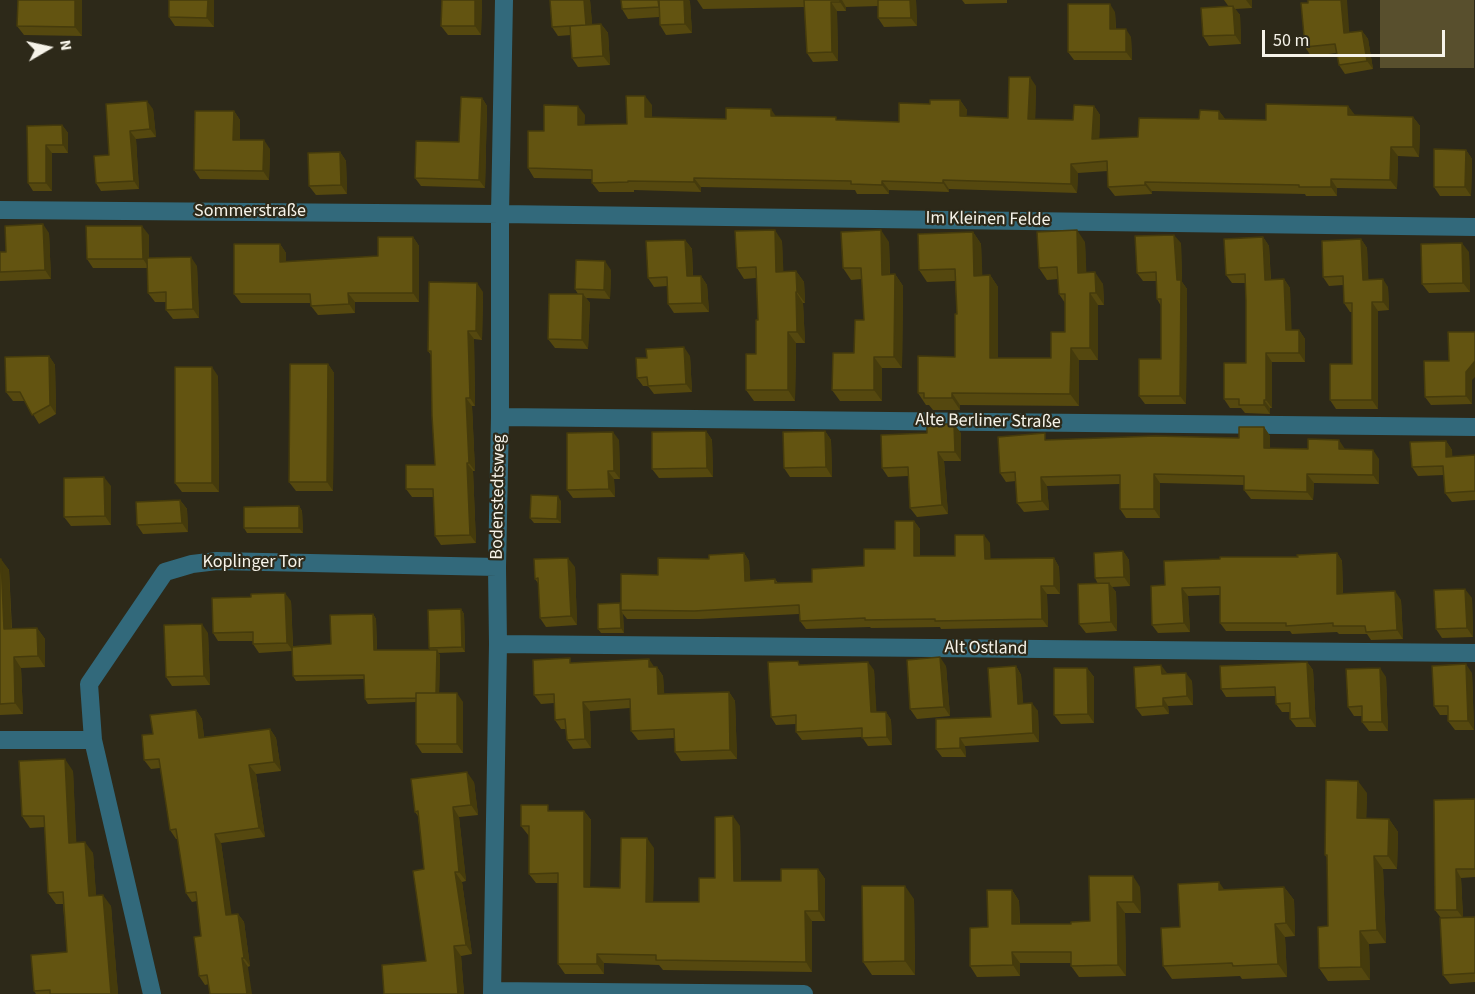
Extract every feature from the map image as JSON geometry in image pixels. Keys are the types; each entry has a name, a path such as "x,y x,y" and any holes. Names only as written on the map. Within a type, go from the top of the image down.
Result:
{"street":[{"name":"Bodenstedtsweg","path":"492,992 501,417 500,214 504,0"},
{"name":"Sommerstraße","path":"0,210 500,214"},
{"name":"Im Kleinen Felde","path":"500,214 1475,227"},
{"name":"Alte Berliner Straße","path":"501,417 1475,427"},
{"name":"Koplinger Tor","path":"152,994 93,740 89,684 165,572 192,564 217,561 497,567"},
{"name":"Alt Ostland","path":"498,644 1475,653"},
{"path":"0,740 93,740"},
{"path":"492,992 804,994"}],"shaded area":[{"path":"1380,0 1474,0 1474,68 1380,68"}],"building":[{"path":"18,0 75,0 75,27 17,26"},
{"path":"169,0 208,0 207,18 169,17"},
{"path":"442,0 475,0 475,26 441,26"},
{"path":"550,0 584,0 586,25 552,27"},
{"path":"621,0 658,0 659,7 622,9"},
{"path":"659,0 684,0 685,24 660,25"},
{"path":"804,0 840,0 840,2 831,2 832,52 807,53"},
{"path":"878,0 910,0 911,18 878,18"},
{"path":"1308,0 1341,0 1344,33 1362,31 1367,61 1339,65 1335,44 1305,47 1301,3 1308,3"},
{"path":"1068,4 1110,4 1110,29 1126,29 1126,52 1068,52"},
{"path":"1233,6 1235,35 1203,36 1201,8"},
{"path":"601,24 603,56 572,58 570,26"},
{"path":"1009,77 1030,77 1028,119 1073,120 1074,105 1094,106 1092,139 1138,137 1139,118 1199,119 1200,110 1219,111 1219,119 1266,120 1266,104 1348,106 1348,115 1413,117 1413,147 1391,147 1390,180 1331,179 1331,187 1145,182 1145,185 1108,187 1107,161 1071,164 1071,184 943,180 943,183 882,181 882,185 851,184 851,181 694,178 694,182 592,183 592,170 528,168 528,131 544,131 544,105 578,106 578,125 627,124 626,96 645,96 645,117 726,119 726,108 771,109 771,116 836,117 836,120 899,122 899,103 930,104 930,100 960,100 960,116 1008,118"},
{"path":"461,97 482,98 479,180 415,178 416,141 459,142"},
{"path":"147,101 150,129 130,131 134,181 96,183 94,156 109,155 106,104"},
{"path":"195,111 234,111 233,140 264,140 263,171 194,170"},
{"path":"62,125 63,145 46,145 46,183 28,183 27,126"},
{"path":"1434,149 1466,150 1465,187 1434,187"},
{"path":"340,152 341,185 309,186 308,153"},
{"path":"43,224 45,270 0,272 0,252 6,252 5,226"},
{"path":"86,226 142,226 143,259 87,259"},
{"path":"775,230 776,272 796,271 797,332 788,332 788,390 746,390 746,354 756,354 756,320 758,320 756,267 737,268 735,231"},
{"path":"881,230 882,275 895,274 894,357 874,357 874,390 832,390 833,353 854,353 855,320 864,320 861,268 843,268 841,232"},
{"path":"1077,230 1078,273 1095,272 1096,293 1090,293 1090,348 1071,348 1070,394 952,393 952,398 924,398 924,393 918,393 918,356 955,357 955,314 957,314 955,269 919,270 918,234 973,232 974,276 990,275 990,358 1051,358 1051,332 1065,332 1065,294 1059,294 1057,267 1039,268 1037,232"},
{"path":"1174,235 1177,280 1181,280 1180,396 1139,396 1139,359 1161,359 1161,299 1157,299 1156,272 1137,273 1135,236"},
{"path":"378,237 413,237 413,293 348,293 349,304 311,306 310,294 234,294 234,244 280,244 280,262 378,256"},
{"path":"1263,237 1265,280 1284,279 1286,330 1299,330 1299,353 1266,353 1266,400 1264,400 1264,405 1239,405 1239,399 1224,399 1224,363 1246,363 1245,274 1226,275 1224,239"},
{"path":"1361,239 1363,280 1383,279 1383,302 1372,302 1372,400 1330,400 1330,364 1352,364 1352,303 1344,303 1343,276 1323,277 1322,241"},
{"path":"685,240 687,276 701,276 702,303 668,304 667,277 648,278 646,241"},
{"path":"1462,243 1463,283 1422,284 1421,244"},
{"path":"191,257 193,309 166,310 166,292 148,293 147,258"},
{"path":"576,260 605,261 604,290 575,289"},
{"path":"429,282 477,283 476,331 468,331 470,398 466,398 470,535 435,536 433,489 406,489 406,465 435,465 431,351 428,351"},
{"path":"549,294 583,294 582,340 548,339"},
{"path":"1448,332 1475,332 1475,361 1466,372 1466,396 1425,397 1424,361 1449,361"},
{"path":"684,347 686,384 648,386 647,377 637,378 636,358 647,358 646,349"},
{"path":"49,356 50,405 32,415 20,392 6,392 5,357"},
{"path":"290,364 328,364 327,482 289,482"},
{"path":"175,367 212,367 212,483 175,483"},
{"path":"927,424 954,424 955,452 938,452 942,505 910,508 908,467 882,468 881,435 927,433"},
{"path":"1239,427 1264,427 1264,448 1308,449 1308,439 1339,440 1339,449 1373,450 1373,475 1307,474 1307,492 1244,490 1244,476 1154,474 1154,509 1120,509 1120,475 1041,477 1042,501 1017,503 1015,472 1000,473 998,437 1045,433 1045,440 1155,436 1239,438"},
{"path":"706,431 707,468 652,469 652,432"},
{"path":"825,431 826,467 784,468 783,432"},
{"path":"613,432 614,471 608,471 609,489 567,490 567,433"},
{"path":"1446,441 1446,457 1475,455 1475,491 1445,493 1443,466 1412,467 1410,442"},
{"path":"104,477 105,516 64,517 64,478"},
{"path":"531,495 558,496 557,519 530,518"},
{"path":"180,500 182,523 137,525 136,502"},
{"path":"299,506 299,528 244,528 244,507"},
{"path":"895,521 914,521 914,556 955,556 955,535 984,535 985,559 1054,558 1054,586 1041,586 1042,619 935,621 935,619 865,620 865,618 800,621 799,605 694,611 621,610 621,574 658,575 658,558 709,559 709,555 744,553 745,581 775,579 775,583 812,582 812,569 864,566 864,549 895,549"},
{"path":"1123,551 1124,577 1095,578 1094,553"},
{"path":"1337,553 1337,594 1395,591 1397,630 1366,632 1365,626 1333,626 1333,623 1286,626 1286,623 1220,623 1220,587 1182,588 1184,623 1152,625 1151,586 1165,585 1164,561 1220,559 1220,557 1298,557 1297,555"},
{"path":"568,558 571,616 540,618 538,578 535,579 534,559"},
{"path":"0,559 4,629 37,628 38,656 14,657 15,703 0,704"},
{"path":"1109,583 1111,622 1079,624 1078,584"},
{"path":"1465,589 1467,628 1436,629 1434,590"},
{"path":"285,593 287,643 253,644 253,632 213,633 212,598"},
{"path":"620,603 621,628 598,629 598,604"},
{"path":"461,609 462,647 429,648 428,610"},
{"path":"373,614 374,650 437,650 436,693 416,693 416,698 365,699 364,675 293,676 292,647 331,644 330,615"},
{"path":"202,624 204,676 166,677 164,625"},
{"path":"940,657 944,707 910,709 907,660"},
{"path":"570,658 570,663 649,659 649,667 657,667 658,694 729,692 730,750 675,752 674,729 631,731 630,699 583,702 585,739 567,740 565,719 555,720 554,694 534,695 533,660"},
{"path":"798,661 799,665 868,662 871,712 886,712 887,737 862,738 862,728 796,732 796,715 771,717 768,662"},
{"path":"1307,662 1310,718 1290,719 1290,703 1276,704 1275,687 1221,689 1220,666"},
{"path":"1466,664 1468,721 1448,721 1448,706 1434,706 1432,666"},
{"path":"1161,665 1162,674 1186,673 1187,696 1163,698 1163,706 1136,708 1134,667"},
{"path":"1016,666 1018,704 1032,703 1033,733 960,738 960,748 936,749 936,719 991,717 988,668"},
{"path":"1054,668 1087,668 1088,714 1054,715"},
{"path":"1380,668 1382,722 1362,722 1362,706 1348,707 1346,669"},
{"path":"416,693 457,693 457,744 416,744"},
{"path":"196,710 199,738 270,729 274,762 249,765 259,828 215,834 226,915 238,914 247,994 210,994 207,975 199,976 194,937 201,936 196,892 186,893 176,829 170,830 159,759 144,760 142,735 153,734 150,715"},
{"path":"65,759 69,843 85,842 89,896 103,895 111,994 50,994 50,990 34,991 31,955 67,952 63,892 48,893 44,816 22,816 19,761"},
{"path":"467,772 471,805 453,807 459,872 455,872 466,945 454,946 458,994 384,994 382,965 426,961 413,871 424,869 418,811 415,812 411,779"},
{"path":"1326,780 1358,781 1357,818 1389,819 1388,856 1374,856 1377,930 1360,931 1361,967 1319,968 1318,927 1328,926 1327,855 1325,855"},
{"path":"1475,799 1475,869 1456,869 1457,910 1435,910 1434,800"},
{"path":"521,805 548,805 548,811 584,811 584,887 620,888 621,838 647,838 646,902 699,902 699,878 715,878 715,817 733,816 734,881 781,881 781,869 818,869 819,911 805,911 806,962 656,960 656,955 597,954 597,964 558,964 558,873 529,874 529,826 521,826"},
{"path":"1089,876 1133,876 1133,902 1117,902 1118,965 1071,966 1071,952 1012,952 1013,965 970,966 970,928 988,927 987,890 1012,890 1012,924 1071,924 1071,922 1090,921"},
{"path":"1219,882 1219,890 1284,887 1286,923 1275,924 1278,964 1163,966 1161,928 1180,927 1178,884"},
{"path":"862,886 905,886 905,961 863,962"},
{"path":"1475,917 1475,973 1443,975 1440,918"}]}
